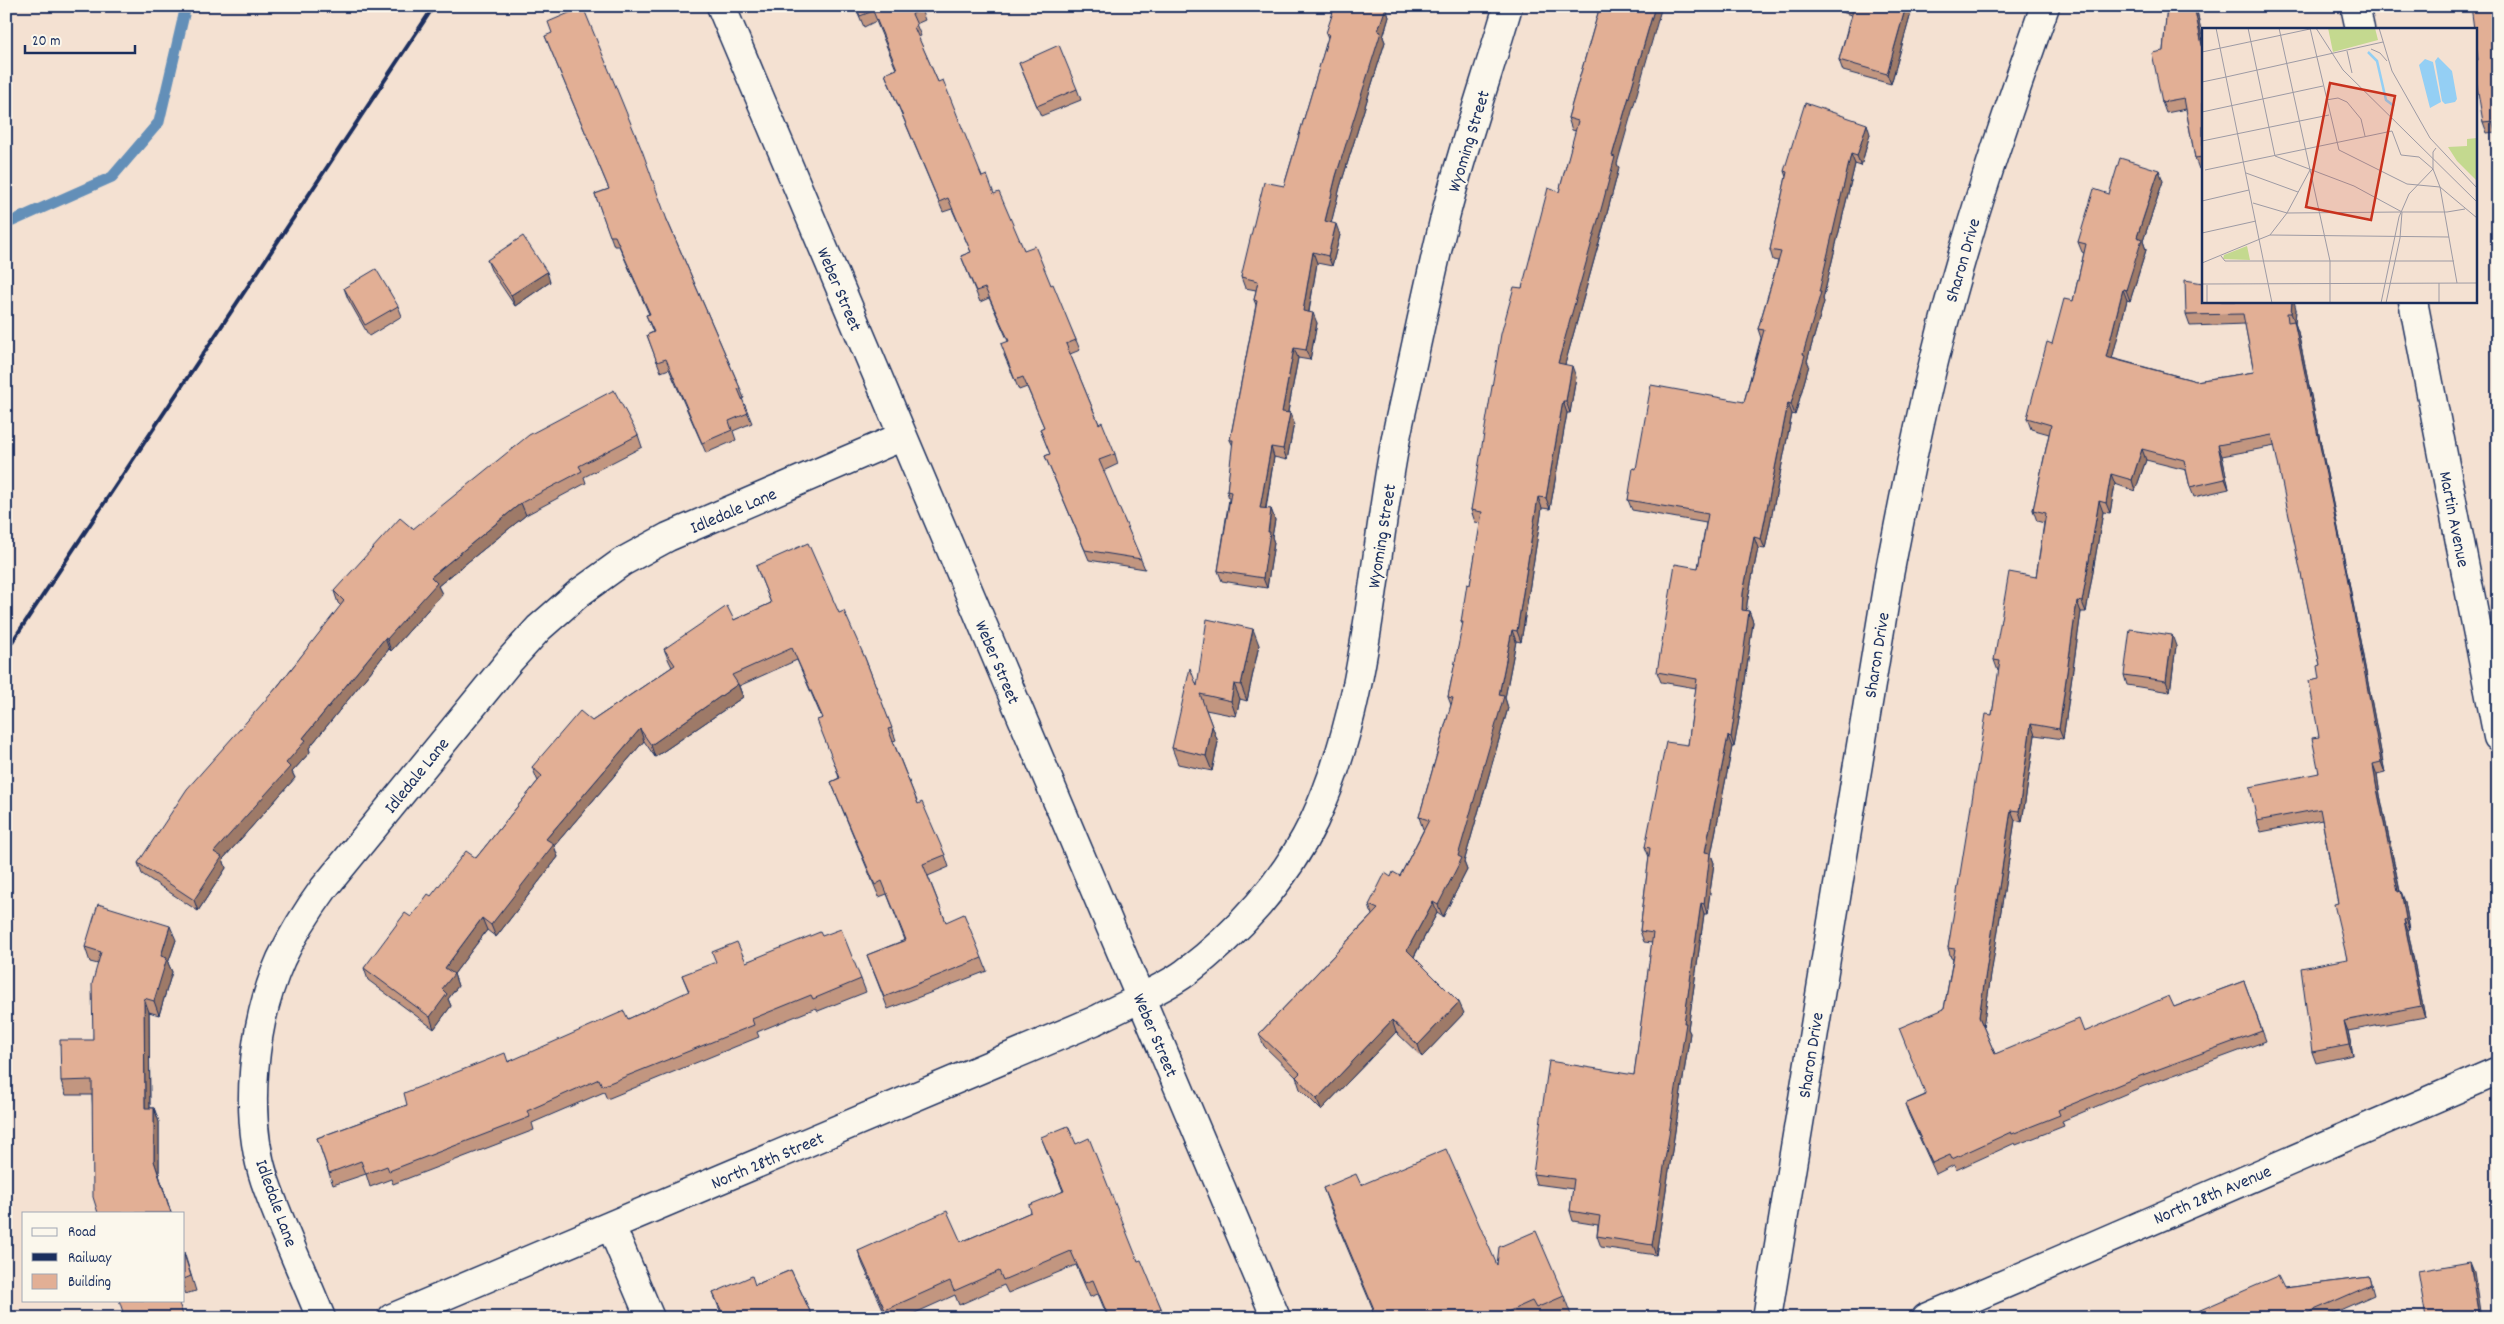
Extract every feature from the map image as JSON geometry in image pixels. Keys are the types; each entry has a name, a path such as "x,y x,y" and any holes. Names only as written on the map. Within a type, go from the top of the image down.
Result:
{"street":[{"name":"Weber Street","path":"721,6 901,437 1276,1318"},
{"name":"Wyoming Street","path":"1140,997 1183,975 1234,931 1264,899 1287,868 1313,823 1328,788 1341,751 1355,692 1398,427 1445,219 1508,6"},
{"name":"Sharon Drive","path":"1767,1318 1889,575 1911,458 1935,355 1992,157 2045,6"},
{"path":"2355,6 2360,28"},
{"name":"Martin Avenue","path":"2413,302 2498,737"},
{"name":"Idledale Lane","path":"321,1318 265,1180 258,1151 254,1119 254,1067 264,1009 281,960 305,915 324,888 511,659 539,628 579,593 622,562 668,538 901,437"},
{"name":"North 28th Street","path":"392,1318 1094,1021 1140,997"},
{"name":"North 28th Avenue","path":"1926,1318 2498,1071"},
{"path":"611,1226 650,1318"}],"building":[{"path":"856,6 920,6 921,10 912,14 917,25 914,27 938,82 943,80 982,177 987,175 994,194 999,192 1024,250 1035,246 1076,340 1066,344 1099,424 1102,422 1115,454 1099,460 1141,559 1085,550 1045,456 1050,454 1040,429 1044,427 1023,377 1015,380 1001,344 1009,341 985,288 976,291 961,256 971,252 948,198 939,202 885,74 897,69 873,11 860,16"},
{"path":"1335,6 1386,7 1378,31 1381,32 1336,176 1325,221 1336,224 1328,256 1313,252 1303,311 1313,313 1306,350 1294,348 1282,412 1290,413 1283,449 1271,447 1260,508 1271,509 1268,532 1270,532 1263,578 1218,571 1231,492 1227,491 1233,440 1230,440 1257,301 1254,300 1258,281 1241,277 1264,182 1284,186 1329,34 1326,33"},
{"path":"1600,6 1655,6 1612,156 1615,157 1558,363 1572,366 1566,401 1563,401 1546,498 1538,497 1517,631 1512,630 1499,695 1504,696 1458,856 1462,858 1438,905 1433,902 1407,950 1459,1002 1418,1045 1392,1020 1317,1099 1296,1077 1300,1073 1259,1034 1378,909 1369,905 1385,873 1391,877 1393,872 1400,876 1429,820 1419,817 1453,698 1448,697 1463,622 1461,622 1467,584 1470,585 1482,512 1471,510 1501,334 1514,287 1522,288 1548,188 1559,192 1578,121 1568,118"},
{"path":"1852,6 1906,6 1887,74 1839,60 1854,7"},
{"path":"2167,6 2194,6 2202,45 2202,157 2195,158 2184,98 2162,102 2152,53 2163,51"},
{"path":"2471,6 2498,6 2498,143 2493,121 2483,122 2476,80 2476,60 2478,60 2476,28 2474,28"},
{"path":"583,7 643,153 667,220 740,388 738,389 748,413 729,421 732,430 702,443 666,359 657,362 647,335 654,332 646,315 650,314 615,236 610,236 595,194 609,189 545,36 552,33 548,22"},
{"path":"1059,45 1077,89 1037,106 1019,63"},
{"path":"1805,103 1867,124 1857,156 1851,154 1819,292 1821,292 1791,404 1788,403 1761,539 1754,537 1743,593 1742,610 1749,611 1739,686 1731,737 1728,736 1705,852 1710,853 1704,904 1701,903 1684,1023 1686,1023 1652,1245 1597,1236 1600,1216 1570,1211 1574,1179 1533,1174 1549,1061 1634,1075 1653,933 1640,931 1650,848 1645,847 1666,742 1688,745 1697,679 1657,672 1675,564 1698,568 1708,514 1628,500 1633,468 1636,469 1651,385 1744,402 1764,330 1758,329 1781,252 1770,250 1787,172 1784,171"},
{"path":"2120,158 2159,170 2137,237 2142,239 2126,290 2123,289 2106,357 2196,381 2254,372 2243,314 2186,315 2185,280 2202,283 2202,302 2292,302 2291,313 2287,313 2288,322 2294,321 2346,571 2381,762 2373,764 2376,784 2398,892 2401,891 2406,919 2404,920 2421,1006 2344,1021 2349,1045 2312,1052 2301,968 2347,959 2334,904 2338,903 2320,809 2257,821 2250,787 2319,773 2312,738 2319,737 2309,681 2319,679 2317,666 2320,665 2272,435 2218,445 2225,479 2190,487 2184,460 2142,449 2132,480 2111,474 2106,503 2099,501 2082,602 2077,601 2059,729 2031,724 2019,811 2011,810 1979,1017 1995,1054 2079,1019 2084,1032 2169,996 2174,1007 2244,981 2262,1031 2140,1076 2058,1110 2060,1115 2012,1134 2011,1132 1952,1159 1950,1155 1932,1163 1905,1104 1926,1095 1899,1028 1944,1009 1955,949 1948,948 1986,714 1992,715 2000,661 1994,660 2009,572 2036,577 2046,513 2033,510 2051,425 2027,418 2047,342 2052,344 2064,299 2073,301 2086,244 2078,242 2094,189 2109,194"},
{"path":"523,236 547,272 511,295 487,260"},
{"path":"376,269 398,306 365,325 344,288"},
{"path":"614,390 638,435 579,466 582,471 521,503 431,577 437,583 387,639 385,638 303,738 306,740 286,763 290,767 214,852 222,857 194,900 138,863 187,789 278,686 344,601 334,591 400,518 413,529 529,435"},
{"path":"808,543 839,613 844,611 865,658 892,728 888,729 918,804 922,802 945,855 923,864 946,922 964,914 982,958 884,997 867,955 906,940 882,881 875,885 831,782 840,778 817,720 823,718 792,648 732,675 738,684 651,745 640,729 546,839 554,844 491,925 482,918 445,968 454,974 442,989 447,994 430,1017 364,968 405,913 411,917 428,894 431,896 466,851 476,858 542,776 532,767 580,711 592,721 675,665 664,649 727,606 734,620 771,603 756,566"},
{"path":"1207,619 1253,629 1241,685 1234,684 1231,701 1200,694 1212,726 1206,756 1172,748 1190,668 1197,686"},
{"path":"2130,629 2172,635 2166,681 2124,675"},
{"path":"98,904 170,926 161,956 167,958 154,1001 144,998 145,1108 154,1108 154,1161 171,1212 98,1212 93,1197 92,1080 61,1081 60,1040 93,1040 92,984 101,952 85,947"},
{"path":"841,929 861,979 813,999 811,995 752,1019 754,1025 602,1086 599,1079 527,1111 530,1117 389,1171 387,1166 366,1174 361,1161 329,1173 317,1138 407,1105 404,1093 505,1053 508,1062 624,1011 628,1019 689,991 682,975 716,962 712,952 737,942 746,962 820,932 822,936"},
{"path":"1068,1126 1076,1144 1089,1138 1138,1261 1141,1260 1161,1308 1139,1318 1109,1318 1093,1280 1085,1283 1071,1251 1003,1280 999,1271 954,1291 950,1281 885,1310 858,1251 947,1211 961,1242 1031,1212 1029,1205 1064,1191 1041,1137"},
{"path":"1446,1149 1497,1265 1499,1247 1536,1231 1564,1296 1536,1308 1532,1301 1494,1318 1375,1318 1372,1310 1374,1309 1323,1188 1356,1174 1361,1185"},
{"path":"185,1257 191,1276 185,1279"},
{"path":"2470,1262 2479,1318 2426,1318 2418,1271"},
{"path":"791,1270 812,1316 808,1318 725,1318 713,1293 752,1276 755,1285"},
{"path":"2278,1276 2284,1288 2369,1277 2371,1285 2296,1318 2182,1318"},
{"path":"120,1302 179,1302 184,1318 125,1318"}],"waterway":[{"path":"6,224 112,177 159,122 186,6"}],"railway":[{"path":"6,651 434,6"}]}
